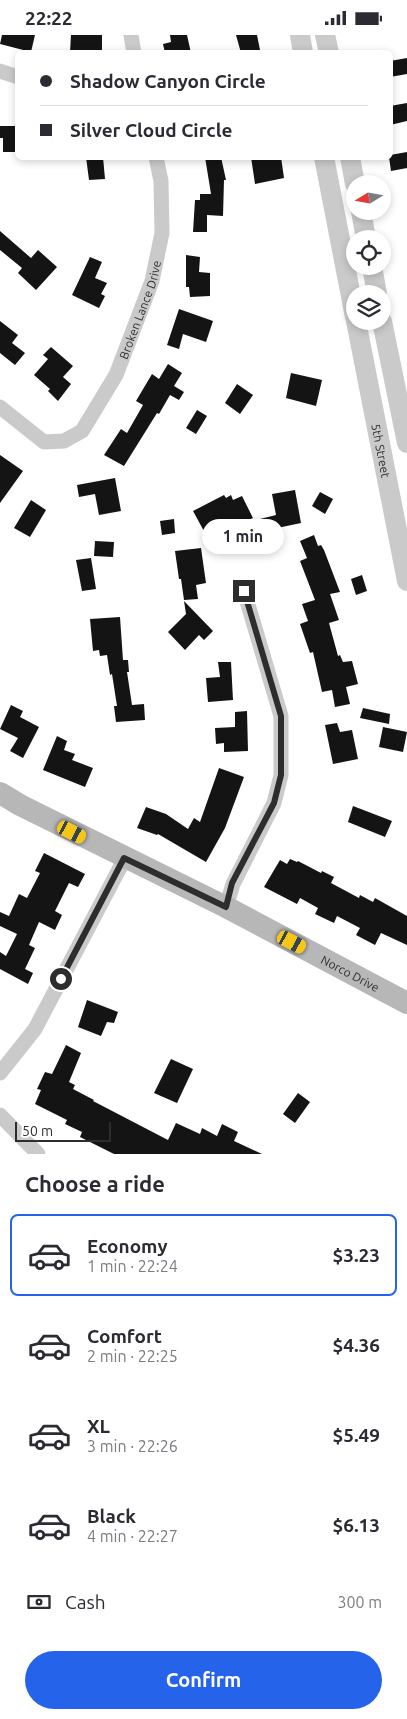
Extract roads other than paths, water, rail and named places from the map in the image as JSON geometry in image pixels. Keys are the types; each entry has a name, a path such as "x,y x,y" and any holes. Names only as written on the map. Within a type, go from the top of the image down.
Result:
{"main road":[{"name":"Norco Drive","path":"0,793 124,858 226,907 407,1003"}],"street":[{"path":"131,35 134,50"},
{"path":"300,35 302,50"},
{"path":"325,35 328,50"},
{"path":"0,71 15,76"},
{"name":"Broken Lance Drive","path":"0,407 44,442 64,441 82,431 116,375 152,281 162,233 161,181 157,160"},
{"path":"325,160 349,285"},
{"path":"351,160 353,175"},
{"name":"5th Street","path":"358,330 407,581"},
{"path":"384,330 407,443"},
{"path":"226,907 232,883 274,803 281,775 281,716 244,591"},
{"path":"0,1073 35,1029 124,858"},
{"path":"0,1115 38,1154"}]}
